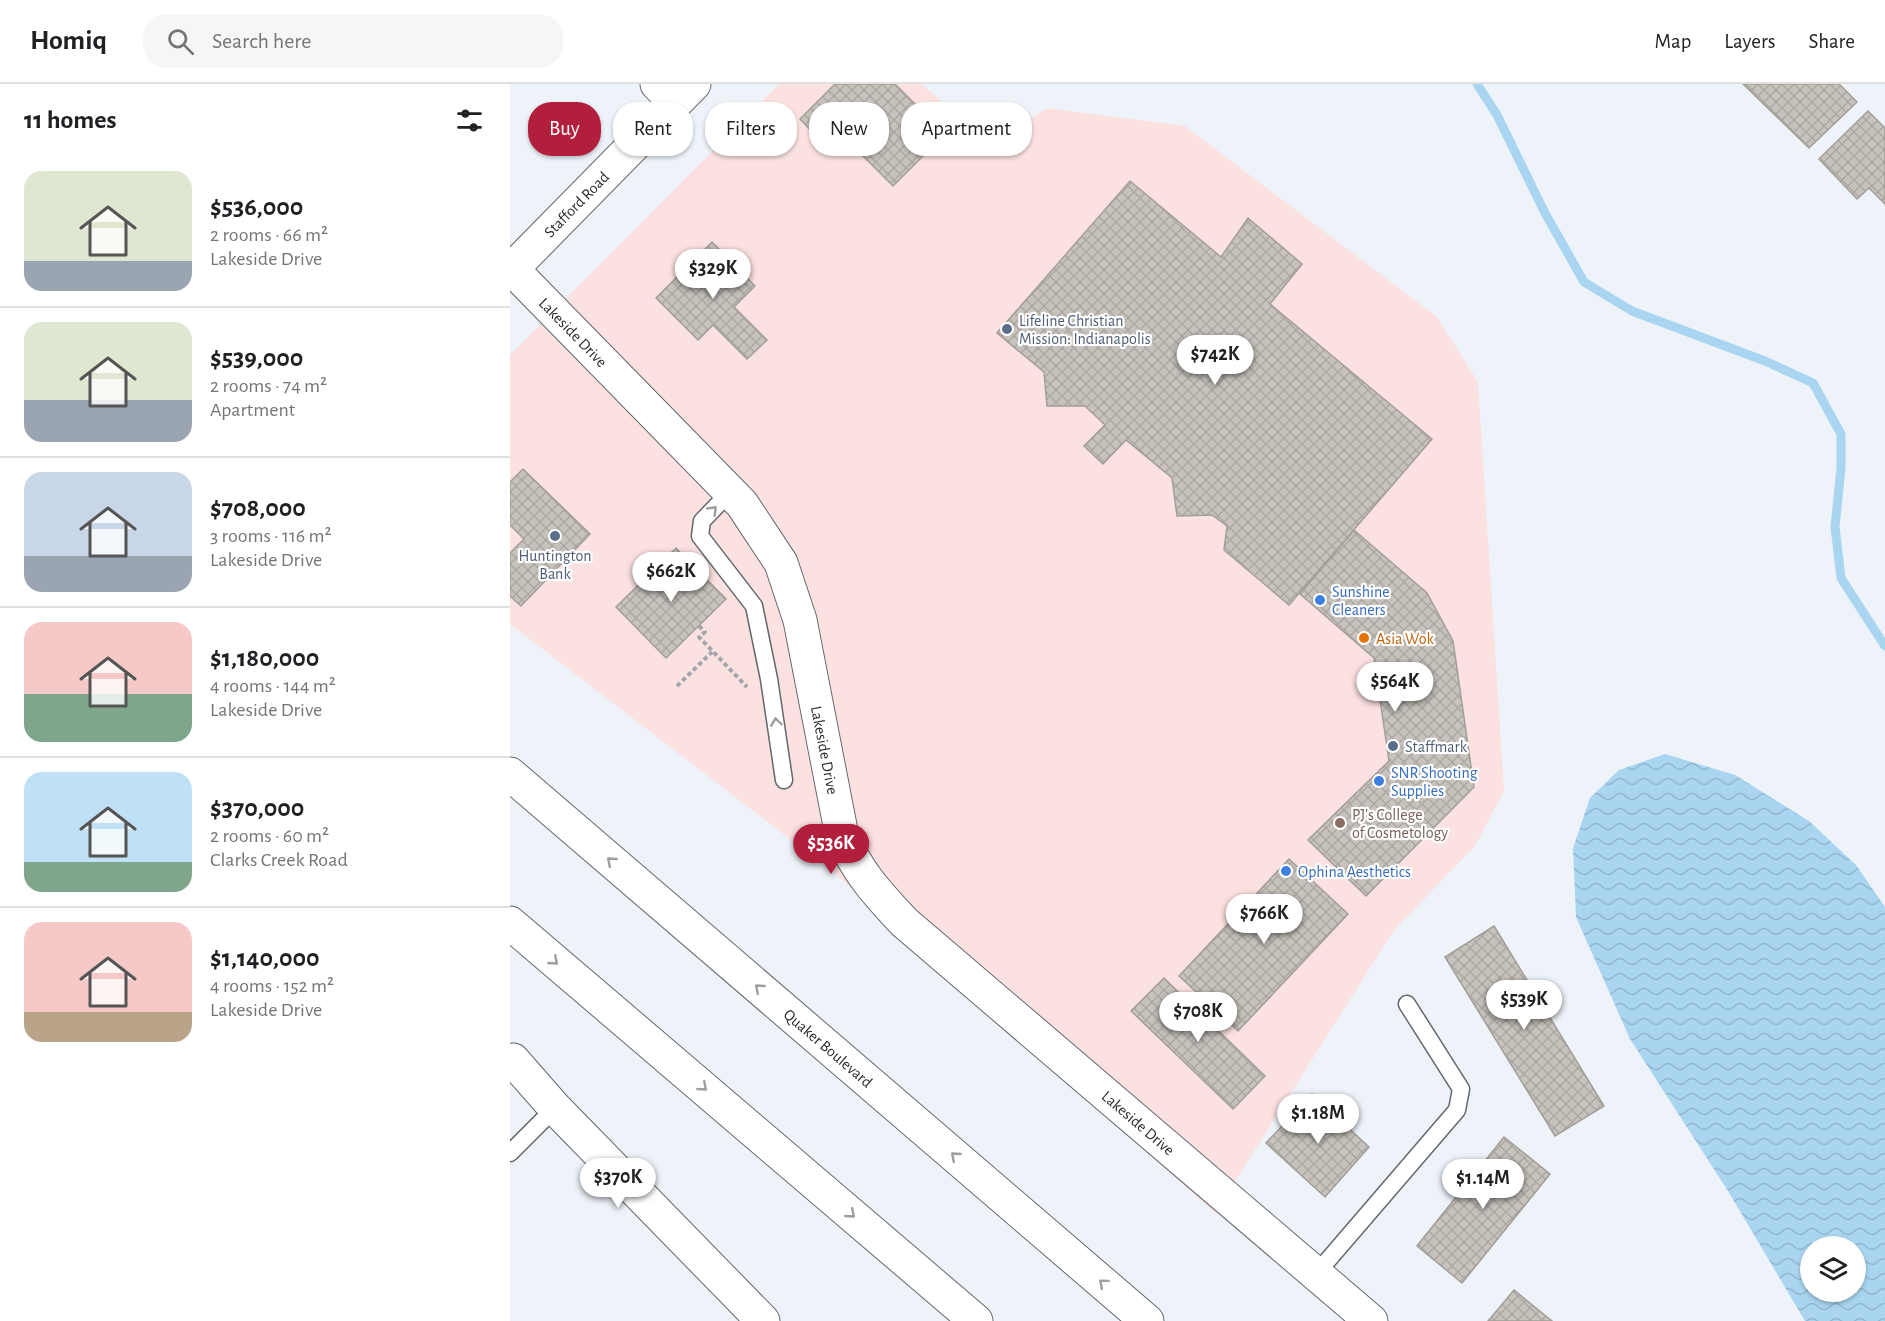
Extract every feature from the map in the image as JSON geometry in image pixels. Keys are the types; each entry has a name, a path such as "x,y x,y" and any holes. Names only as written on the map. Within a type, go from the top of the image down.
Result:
{"street":[{"name":"Stafford Road","path":"511,270 675,90"},
{"name":"Lakeside Drive","path":"511,270 742,504 781,563 800,620 842,836 854,864 869,885 904,922 1371,1321"},
{"name":"Quaker Boulevard","path":"510,774 1148,1321"},
{"path":"510,923 976,1321"},
{"path":"513,1060 555,1108 763,1321"}],"lane":[{"path":"730,492 702,521 700,536 754,606 770,679 784,780"},
{"path":"1316,1274 1457,1110 1461,1089 1407,1004"},
{"path":"510,1153 555,1108"}],"path":[{"path":"677,686 712,652"}],"shaded area":[{"path":"779,84 921,84 943,102 901,102 901,156 1032,156 1032,118 1047,108 1185,126 1437,317 1478,382 1504,791 1475,846 1394,930 1215,1213 838,876 510,624 510,355 708,156 797,156 797,102 761,102"}],"water":[{"path":"1665,754 1735,775 1809,821 1856,865 1885,907 1885,1321 1805,1321 1728,1191 1630,1039 1576,917 1573,848 1590,798 1619,770"}],"building":[{"path":"835,84 895,84 913,102 901,102 901,156 923,156 893,186 863,156 889,156 889,102 817,102"},
{"path":"1743,84 1839,84 1857,102 1809,148"},
{"path":"809,110 809,128 800,119"},
{"path":"1868,111 1885,128 1885,204 1869,188 1857,199 1819,159"},
{"path":"1130,181 1221,257 1248,218 1302,264 1270,304 1432,439 1289,605 1224,550 1227,526 1212,515 1177,516 1172,478 1126,440 1103,464 1084,446 1105,425 1085,406 1047,406 1044,372 997,333"},
{"path":"712,242 755,286 734,307 767,340 747,359 713,325 698,340 656,298"},
{"name":"Huntington Bank","path":"523,469 590,534 521,606 510,596 510,553 524,539 510,525 510,482"},
{"path":"1354,530 1427,593 1453,641 1474,787 1366,896 1308,840 1389,761 1374,658 1300,594"},
{"path":"676,548 726,599 666,658 616,607"},
{"path":"1289,859 1348,914 1238,1031 1179,976"},
{"path":"1494,926 1604,1106 1555,1136 1445,957"},
{"path":"1164,978 1265,1076 1233,1109 1131,1011"},
{"path":"1312,1094 1369,1147 1325,1197 1266,1143"},
{"path":"1504,1137 1550,1174 1462,1283 1417,1246"},
{"path":"1514,1290 1552,1321 1488,1321"}],"waterway":[{"path":"1477,84 1497,115 1545,213 1584,282 1632,311 1765,361 1813,383 1841,434 1841,468 1835,527 1841,578 1885,646"}],"place":[{"name":"Lifeline Christian Mission: Indianapolis","path":"1007,329"},
{"name":"Huntington Bank","path":"555,536"},
{"name":"Sunshine Cleaners","path":"1320,600"},
{"name":"Asia Wok","path":"1364,638"},
{"name":"Staffmark","path":"1393,746"},
{"name":"SNR Shooting Supplies","path":"1379,781"},
{"name":"PJ's College of Cosmetology","path":"1340,823"},
{"name":"Ophina Aesthetics","path":"1286,871"}]}
